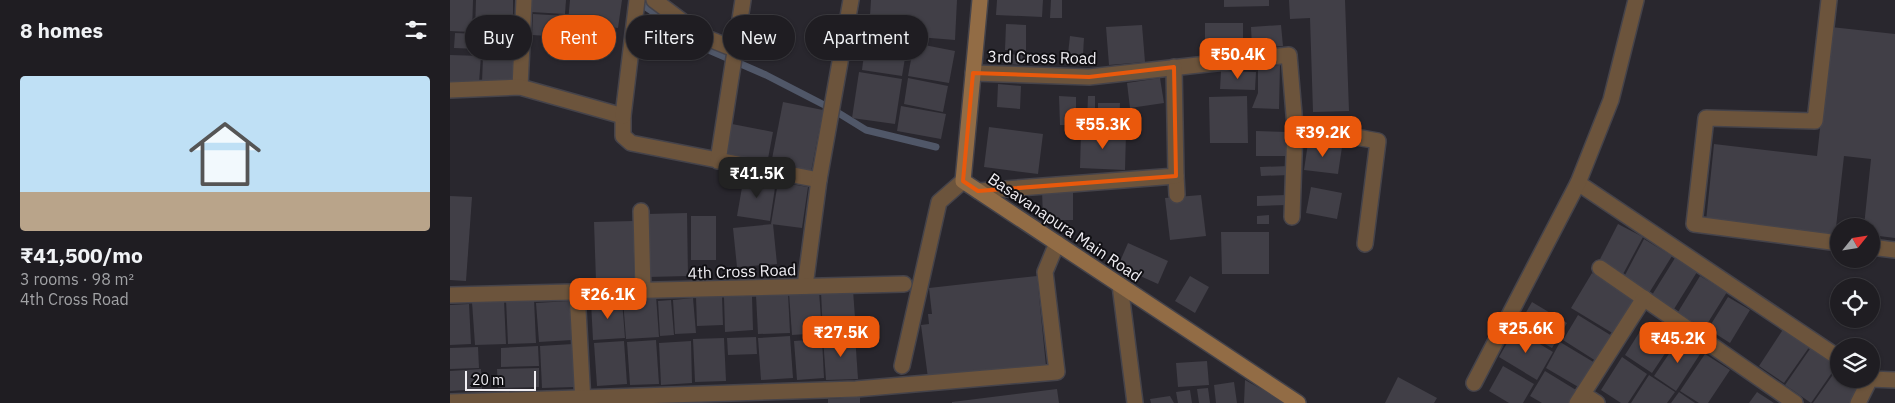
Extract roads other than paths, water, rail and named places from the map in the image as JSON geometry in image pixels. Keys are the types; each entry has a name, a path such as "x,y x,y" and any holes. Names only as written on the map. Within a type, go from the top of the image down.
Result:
{"street":[{"path":"520,87 524,0"},
{"path":"637,0 623,116 623,136 631,143 819,180"},
{"path":"654,0 702,36 723,45"},
{"path":"740,15 743,0"},
{"name":"4th Cross Road","path":"450,295 805,286 819,180 851,0"},
{"name":"Basavanapura Main Road","path":"980,0 963,181 1298,403"},
{"path":"1474,383 1578,183 1611,100 1636,0"},
{"path":"1829,0 1815,120 1706,118 1694,224 1830,242"},
{"name":"3rd Cross Road","path":"973,72 1089,77 1289,55 1295,126"},
{"path":"718,161 732,60"},
{"path":"1174,67 1177,195"},
{"path":"450,90 520,87 623,116"},
{"path":"1292,216 1295,126 1378,141 1365,244"},
{"path":"978,191 1176,176"},
{"path":"902,366 939,202 963,181"},
{"path":"1578,183 1830,352"},
{"path":"641,211 642,291"},
{"path":"450,402 583,400 856,389 1057,372 1045,272 1057,243"},
{"path":"1880,248 1895,250"},
{"path":"1600,268 1795,403"},
{"path":"805,286 904,284"},
{"path":"1120,284 1135,403"},
{"path":"577,292 583,400"},
{"path":"1597,403 1580,398 1644,298"},
{"path":"1858,403 1870,379 1895,380"}],"waterway":[{"path":"637,1 711,51 766,75 832,109 866,130 936,147"}]}
